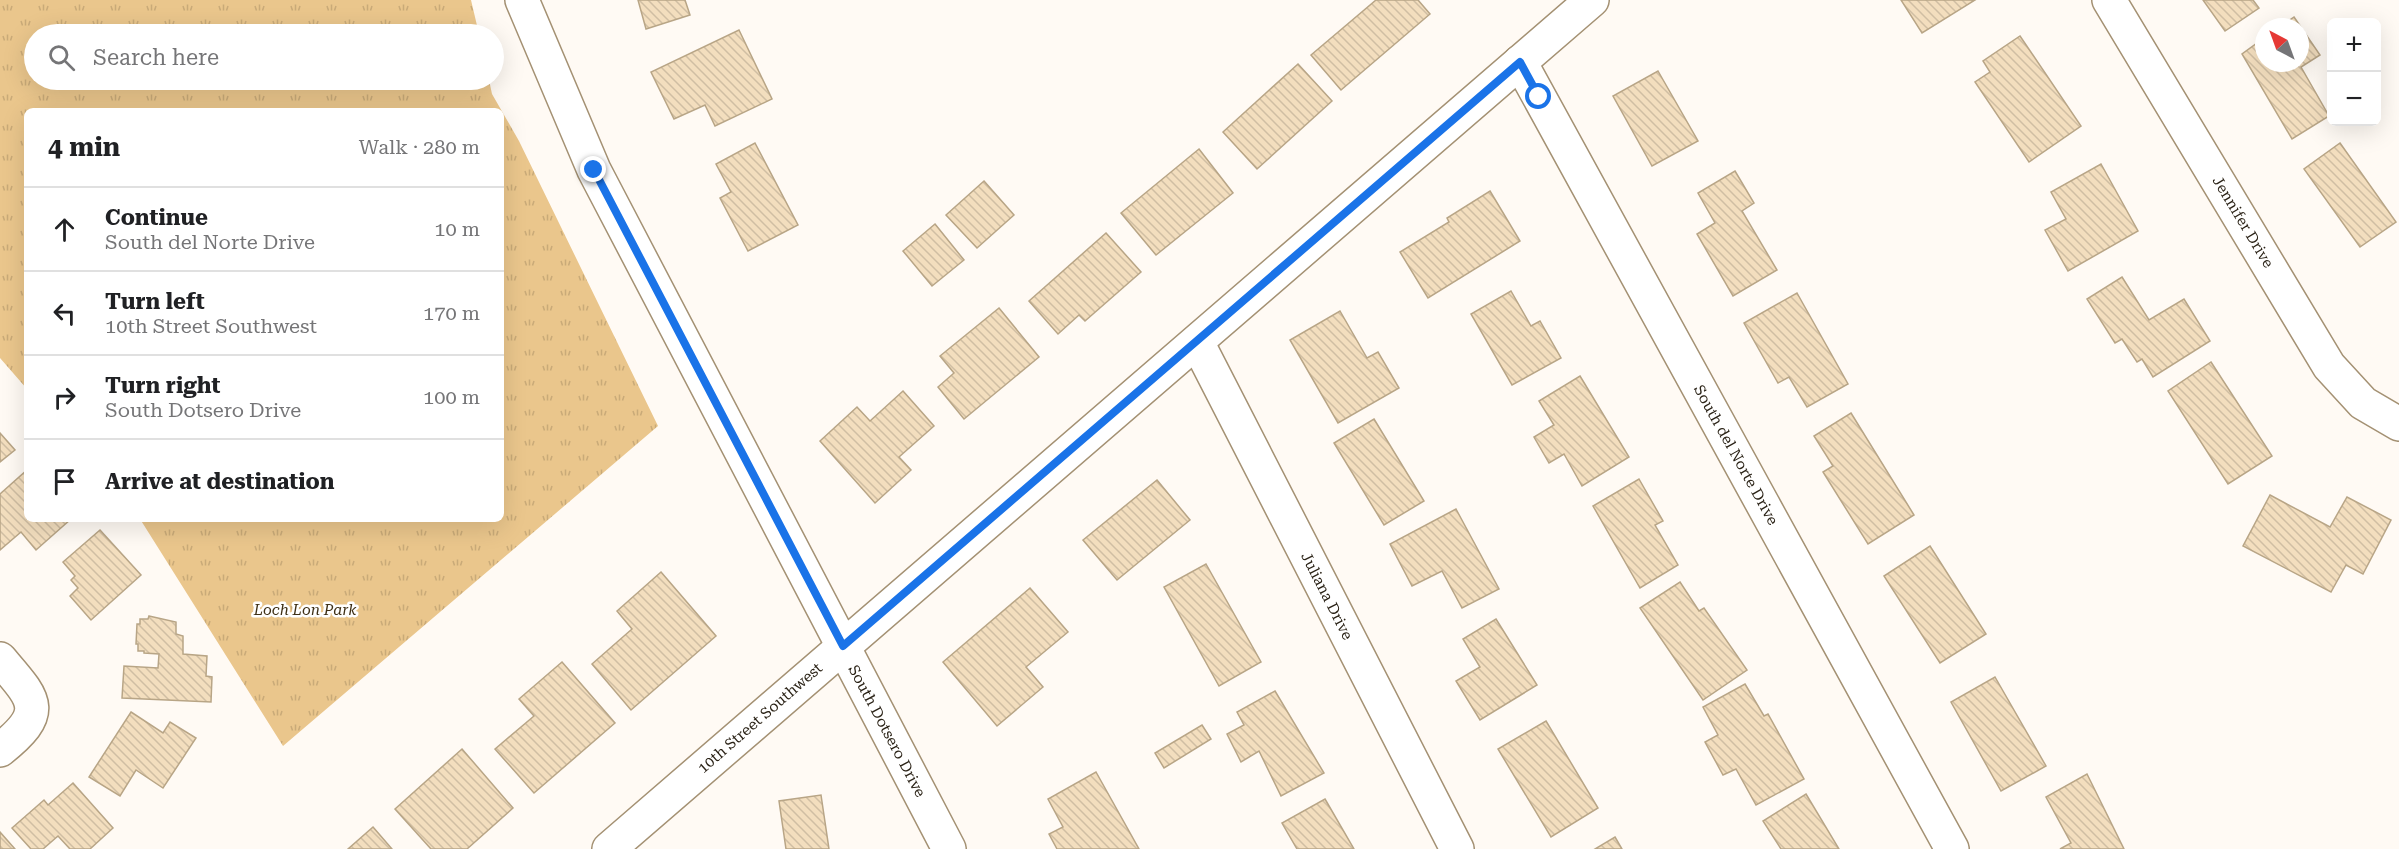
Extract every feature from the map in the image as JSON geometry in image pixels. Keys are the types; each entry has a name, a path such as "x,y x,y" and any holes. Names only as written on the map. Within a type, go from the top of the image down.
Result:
{"street":[{"name":"South Dotsero Drive","path":"522,0 594,170 949,849"},
{"name":"10th Street Southwest","path":"609,849 1592,0"},
{"name":"Jennifer Drive","path":"2109,0 2330,366 2363,403 2399,424"},
{"name":"South del Norte Drive","path":"1520,62 1952,849"},
{"name":"Juliana Drive","path":"1197,342 1457,849"},
{"path":"0,659 26,689 34,709 28,721 0,750"}],"green space":[{"name":"Loch Lon Park","path":"0,0 471,0 477,24 24,24 24,90 491,90 500,108 24,108 24,386 0,358"},
{"name":"Loch Lon Park","path":"504,115 519,141 658,426 283,746 142,522 504,522"}],"building":[{"path":"638,0 685,0 690,15 646,29"},
{"path":"1376,0 1418,0 1430,14 1341,90 1311,55"},
{"path":"1901,0 1975,0 1922,33"},
{"path":"2203,0 2253,0 2259,8 2225,31"},
{"path":"739,30 772,99 715,126 705,105 674,119 651,72"},
{"path":"2020,36 2081,126 2029,162 1975,82 1990,72 1983,61"},
{"path":"2309,39 2320,55 2309,62"},
{"path":"2255,45 2255,72 2304,72 2327,112 2327,117 2292,139 2242,54"},
{"path":"1298,64 1332,101 1257,169 1223,132"},
{"path":"1658,71 1698,141 1652,166 1613,96"},
{"path":"755,143 798,225 748,251 720,198 731,192 716,164"},
{"path":"2340,143 2396,222 2360,247 2304,169"},
{"path":"1199,149 1233,193 1156,255 1121,213"},
{"path":"2101,164 2138,231 2068,271 2045,230 2066,219 2051,192"},
{"path":"1735,171 1754,203 1742,211 1777,270 1733,296 1697,234 1715,223 1698,193"},
{"path":"984,181 1014,215 977,248 946,215"},
{"path":"1490,191 1520,241 1428,298 1400,252 1449,222 1447,218"},
{"path":"935,224 964,260 932,286 903,251"},
{"path":"1106,233 1141,272 1085,321 1079,315 1058,334 1029,301"},
{"path":"2122,277 2149,320 2184,299 2210,341 2153,377 2142,359 2137,362 2122,339 2115,343 2087,299"},
{"path":"1511,291 1531,326 1540,321 1561,358 1512,385 1471,314"},
{"path":"1797,293 1848,384 1807,407 1789,377 1778,383 1744,323"},
{"path":"999,308 1039,357 964,419 938,387 954,373 940,356"},
{"path":"1340,311 1367,358 1378,352 1399,388 1338,423 1290,340"},
{"path":"2211,362 2272,456 2228,484 2168,391"},
{"path":"1580,376 1629,457 1582,486 1564,454 1549,463 1534,437 1554,425 1539,401"},
{"path":"903,391 934,426 899,457 911,470 875,503 820,441 857,407 870,421"},
{"path":"1851,413 1914,515 1868,544 1823,472 1833,466 1814,436"},
{"path":"1374,419 1424,501 1384,525 1334,443"},
{"path":"0,433 15,450 0,462"},
{"path":"24,473 24,522 68,522 36,550 21,532 0,550 0,494"},
{"path":"1639,479 1663,521 1655,525 1678,565 1640,588 1593,506"},
{"path":"1157,480 1190,520 1117,580 1083,540"},
{"path":"2270,495 2330,527 2347,497 2391,520 2363,574 2346,565 2331,592 2243,546"},
{"path":"1456,509 1499,589 1462,608 1442,571 1412,586 1390,544"},
{"path":"100,530 141,575 91,620 70,596 78,588 71,580 75,576 63,562"},
{"path":"1930,546 1986,634 1940,663 1884,576"},
{"path":"1206,564 1261,662 1219,686 1164,587"},
{"path":"661,572 716,636 631,710 592,664 632,629 617,611"},
{"path":"1680,582 1699,611 1704,608 1747,670 1703,700 1640,608"},
{"path":"1030,588 1068,632 1026,667 1043,687 997,726 943,662"},
{"path":"149,616 176,622 176,634 183,636 183,654 207,656 206,676 212,677 211,702 122,698 124,666 158,668 159,654 138,651 138,644 136,644 137,624 140,624 140,619 148,619"},
{"path":"1496,619 1537,685 1480,720 1456,681 1480,667 1463,639"},
{"path":"562,662 615,723 534,793 495,749 534,716 519,699"},
{"path":"1995,677 2046,766 2001,791 1951,702"},
{"path":"1745,684 1764,716 1768,714 1804,779 1756,805 1736,769 1723,775 1705,742 1718,735 1703,707"},
{"path":"1275,691 1324,773 1281,796 1259,751 1241,762 1227,734 1244,725 1237,712"},
{"path":"131,712 163,733 170,722 196,738 163,788 136,770 120,796 89,777"},
{"path":"1546,721 1598,808 1551,837 1498,749"},
{"path":"1202,725 1211,739 1164,768 1155,753"},
{"path":"462,749 513,808 467,849 431,849 395,809"},
{"path":"1096,772 1139,849 1057,849 1049,834 1063,827 1048,799"},
{"path":"2087,774 2124,849 2060,849 2071,843 2046,797"},
{"path":"73,783 113,828 90,849 70,849 58,836 43,849 31,849 12,828 44,800 48,805"},
{"path":"1806,794 1839,849 1781,849 1763,821"},
{"path":"821,795 829,849 786,849 779,801"},
{"path":"1325,799 1354,849 1297,849 1282,823"},
{"path":"373,827 392,849 348,849"},
{"path":"0,832 15,849 0,849"},
{"path":"1615,837 1622,849 1595,849"}],"route":[{"path":"594,170 843,646 1520,62 1539,97"}]}
